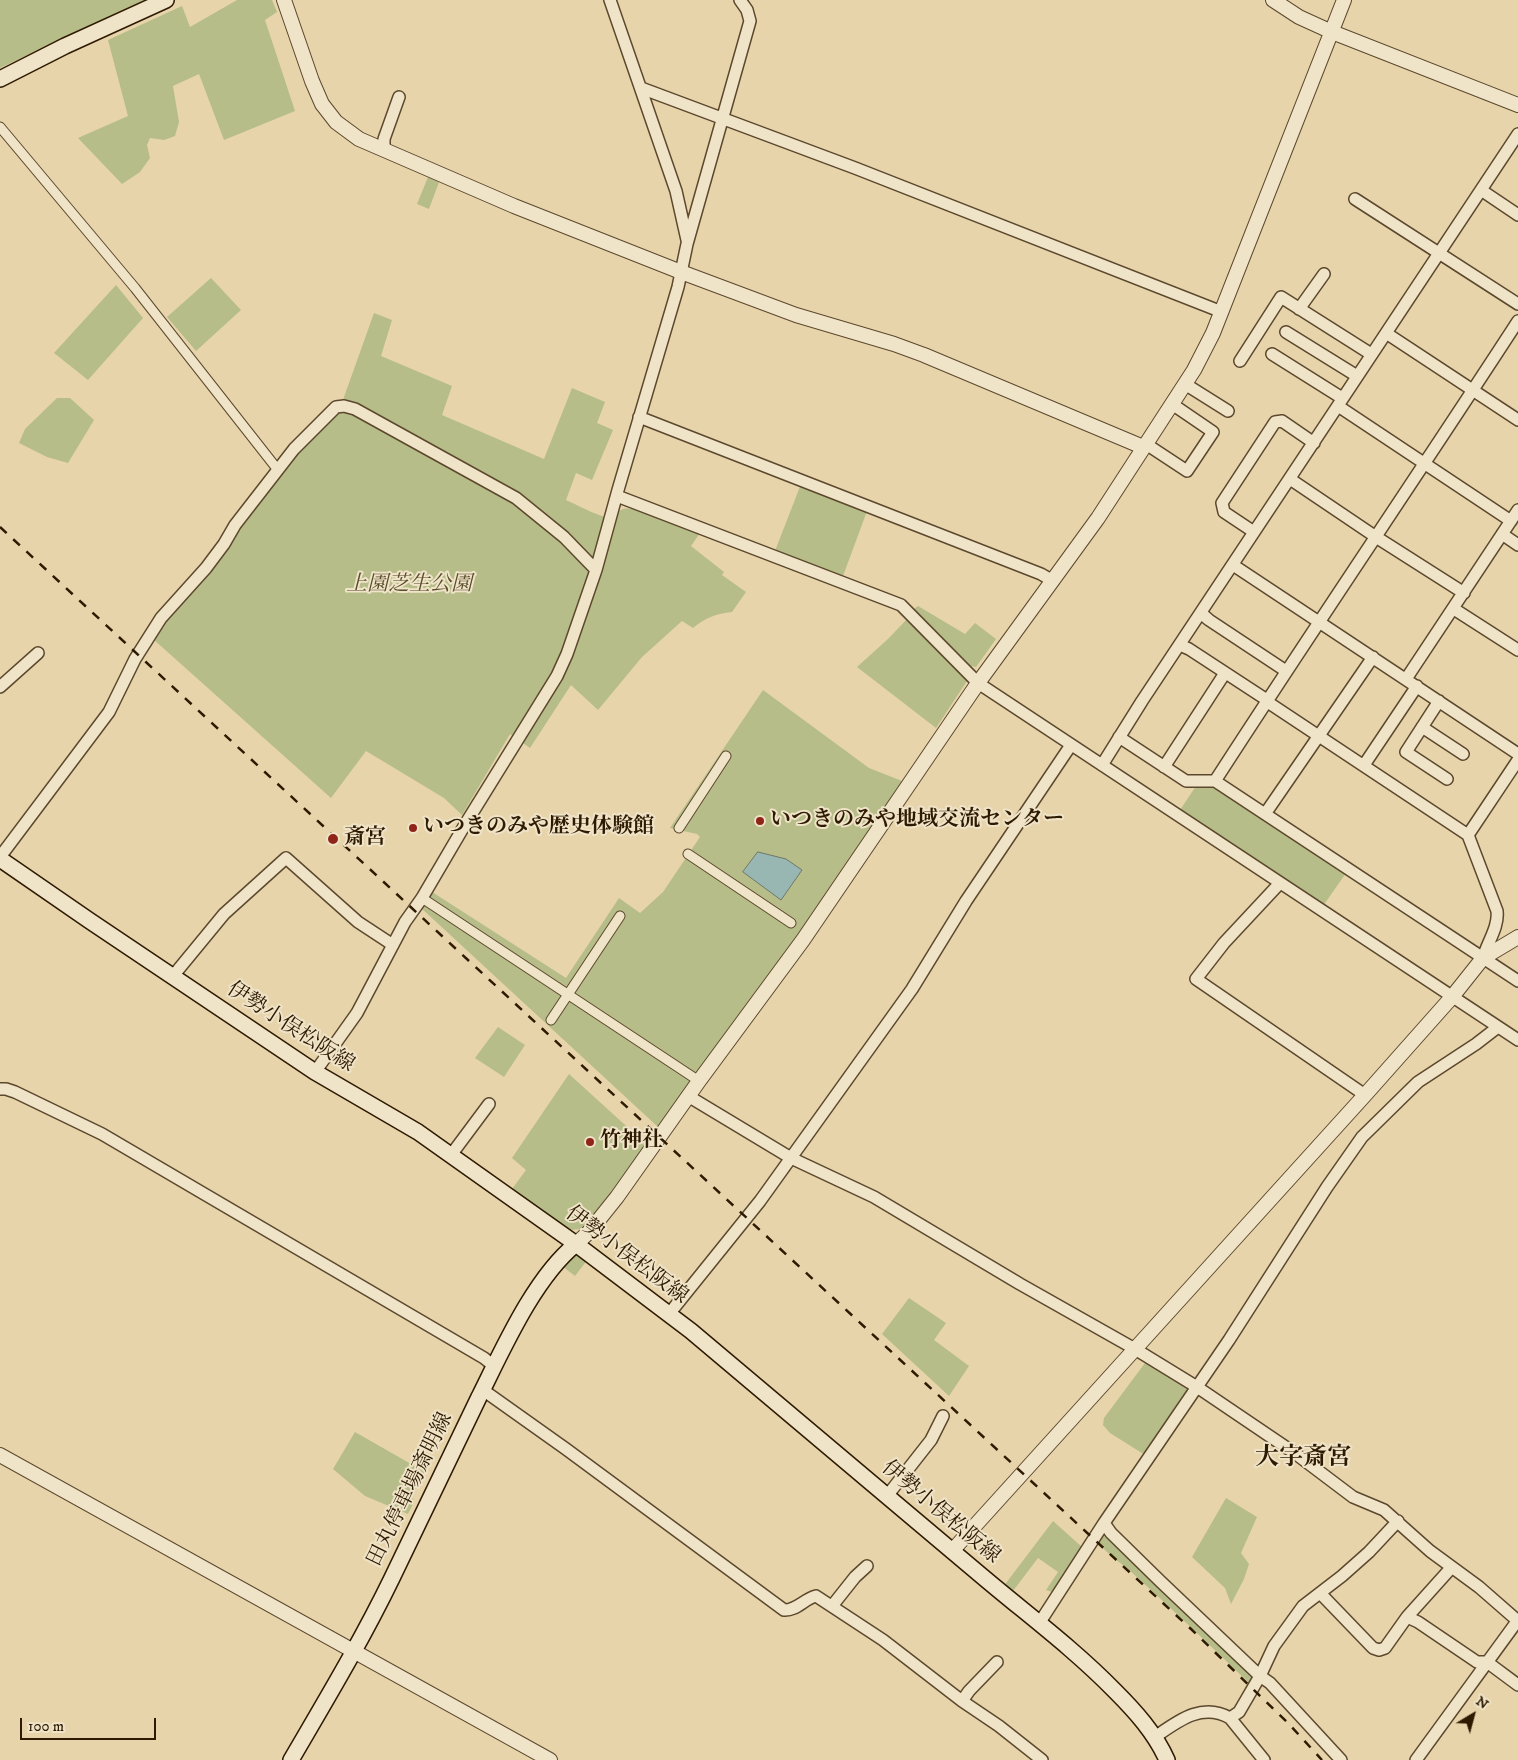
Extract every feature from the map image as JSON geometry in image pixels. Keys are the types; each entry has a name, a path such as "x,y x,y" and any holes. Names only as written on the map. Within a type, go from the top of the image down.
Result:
{"main road":[{"path":"0,79 65,46 166,0"},
{"name":"伊勢小俣松阪線","path":"0,858 90,921 315,1072 384,1111 451,1155 576,1244 669,1314 995,1588 1040,1622 1101,1676 1130,1706 1155,1737 1167,1760"},
{"name":"田丸停車場斎明線","path":"291,1760 354,1650 391,1580 494,1366 522,1315 547,1274 560,1258 576,1244"}],"street":[{"path":"284,0 322,104 336,122 359,139 514,206 681,272 796,315 894,344 924,355 1144,446 1187,471 1213,432 1172,404"},
{"path":"610,0 676,191 687,244"},
{"path":"315,1072 357,1013 405,922 422,898 557,676 576,633 678,287 687,244 750,21 747,10 740,0"},
{"path":"1273,0 1299,17 1332,32 1518,105"},
{"path":"576,1244 589,1232 617,1197 688,1096 804,940 978,683 1098,518 1185,384 1208,344 1222,312 1344,0"},
{"path":"640,88 1222,312"},
{"path":"384,150 384,139 399,97"},
{"path":"0,127 135,288 278,470"},
{"path":"1102,765 1356,376 1518,134"},
{"path":"1481,190 1518,215"},
{"path":"1355,199 1518,304"},
{"path":"1299,309 1324,274"},
{"path":"1240,361 1281,297 1371,354"},
{"path":"1215,780 1518,321"},
{"path":"1286,332 1356,376"},
{"path":"1386,333 1518,420"},
{"path":"1272,354 1425,463 1511,521"},
{"path":"1185,384 1228,411"},
{"path":"0,858 110,712 135,659 161,618 206,568 224,544 234,525 294,449 336,407 344,406 355,409 516,498 564,537 596,570"},
{"path":"640,417 1032,571 1053,581"},
{"path":"1254,532 1224,512 1222,502 1275,422 1282,421 1314,443"},
{"path":"1290,479 1464,593"},
{"path":"617,496 901,605 978,683 1518,1040"},
{"path":"1406,679 1518,510"},
{"path":"1502,534 1518,544"},
{"path":"1233,565 1518,754"},
{"path":"1454,609 1518,650"},
{"path":"1201,613 1286,671"},
{"path":"1180,645 1189,649 1468,835 1497,911 1498,920 1483,958"},
{"path":"0,687 38,654"},
{"path":"1265,814 1373,657"},
{"path":"1164,766 1225,673"},
{"path":"1364,765 1417,686"},
{"path":"1439,700 1406,752 1447,779"},
{"path":"1422,727 1463,754"},
{"path":"1120,737 1186,782 1215,780 1518,981"},
{"path":"669,1314 760,1201 912,989 966,901 1071,745"},
{"path":"679,828 726,756"},
{"path":"1468,835 1518,760"},
{"path":"688,854 791,923"},
{"path":"173,976 224,914 286,858 358,922 393,945"},
{"path":"1280,883 1224,943 1196,979 1365,1095"},
{"path":"422,898 699,1081"},
{"path":"551,1020 620,916"},
{"path":"952,1551 1365,1095 1452,997 1483,958 1518,938"},
{"path":"1040,1622 1104,1523 1197,1387 1327,1187 1366,1132 1418,1082 1476,1044 1498,1027"},
{"path":"0,1089 15,1092 102,1134 484,1358 494,1366"},
{"path":"688,1096 792,1158 874,1197 1197,1387 1296,1454 1353,1497 1384,1510 1451,1568 1479,1587 1518,1621 1416,1760"},
{"path":"451,1155 489,1104"},
{"path":"483,1390 784,1610 790,1610 816,1596 884,1640 1042,1760"},
{"path":"887,1496 931,1440 943,1416"},
{"path":"0,1455 550,1760"},
{"path":"1230,1718 1239,1712 1260,1676 1274,1646 1303,1606 1369,1552 1398,1521"},
{"path":"1104,1523 1160,1581 1260,1676 1270,1683 1341,1760"},
{"path":"832,1606 867,1566"},
{"path":"1320,1593 1373,1648 1379,1650 1385,1648 1407,1617 1451,1568"},
{"path":"1407,1617 1418,1622 1477,1662 1487,1662 1518,1685"},
{"path":"962,1701 997,1662"},
{"path":"1155,1737 1172,1725 1202,1712 1222,1713 1230,1718 1264,1760"}],"green space":[{"path":"0,0 146,0 0,68"},
{"path":"237,0 272,0 277,12 265,20 295,111 224,140 199,74 173,86 179,122 175,136 164,140 150,138 147,145 150,158 140,172 122,184 78,138 128,116 108,40 182,6 190,27"},
{"path":"428,177 439,182 429,209 417,204"},
{"path":"211,278 241,310 196,351 167,317"},
{"path":"116,285 143,318 88,380 54,353"},
{"name":"上園芝生公園","path":"374,313 392,320 381,356 452,386 442,415 544,459 572,388 605,402 597,423 613,430 592,480 576,473 566,500 593,513 607,517 614,516 623,509 632,509 700,533 691,546 724,572 722,575 746,592 732,612 711,617 693,628 682,621 642,657 598,710 571,685 530,748 510,734 462,815 444,798 366,751 331,798 153,639 161,625 297,452 339,411"},
{"path":"57,398 70,398 94,420 68,463 47,457 19,443 25,429"},
{"path":"801,484 867,511 843,576 775,551"},
{"path":"918,606 965,634 975,623 996,639 976,667 971,666 914,609"},
{"path":"908,618 967,681 936,728 857,667"},
{"path":"763,690 869,768 902,781 808,925 658,1127 420,907 429,890 566,978 619,898 640,913 663,892 700,837 697,834 670,828"},
{"path":"1212,785 1346,873 1323,906 1180,810 1196,786"},
{"path":"498,1027 525,1045 504,1077 475,1058"},
{"path":"569,1074 646,1144 584,1229 568,1230 512,1189 526,1170 512,1158"},
{"path":"576,1251 588,1259 575,1276 562,1266"},
{"path":"909,1298 946,1323 934,1340 969,1366 949,1396 882,1334"},
{"path":"1145,1363 1191,1387 1145,1455 1110,1433 1103,1425 1104,1418"},
{"path":"355,1432 425,1472 412,1497 414,1502 408,1514 365,1496 333,1469"},
{"path":"1226,1498 1257,1517 1241,1553 1249,1564 1244,1579 1231,1604 1225,1588 1192,1557"},
{"path":"1053,1521 1082,1547 1055,1593 1046,1590 1058,1572 1038,1558 1013,1591 1003,1587"},
{"path":"1102,1534 1254,1677 1250,1684 1205,1640 1106,1551 1098,1539"}],"water":[{"path":"758,852 786,859 802,870 781,900 743,872"}],"railway":[{"path":"0,527 1191,1629 1288,1723 1322,1760"}],"place":[{"name":"いつきのみや地域交流センター","path":"760,821"},
{"name":"いつきのみや歴史体験館","path":"413,828"},
{"name":"斎宮","path":"333,839"},
{"name":"竹神社","path":"590,1142"}],"district":[{"name":"大字斎宮","path":"1303,1459"}]}
